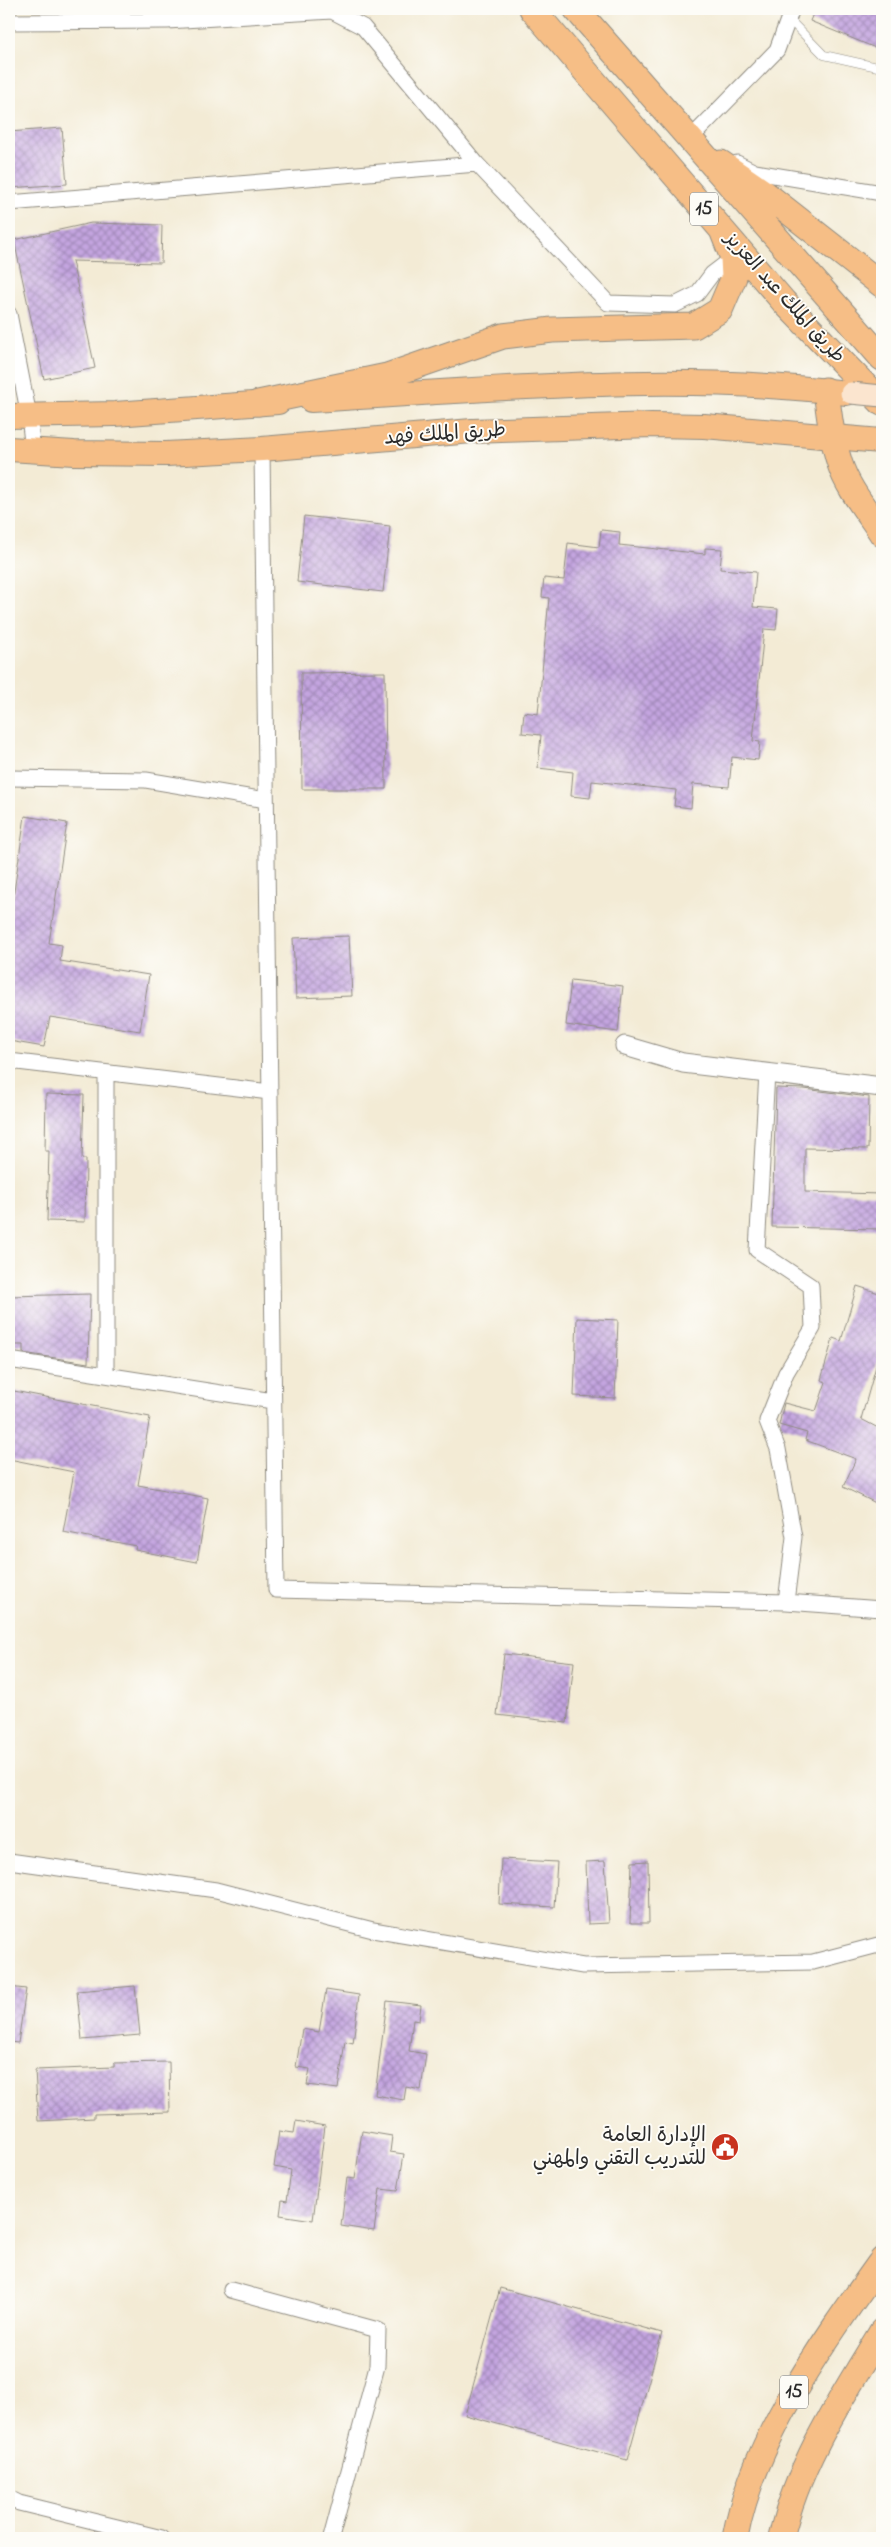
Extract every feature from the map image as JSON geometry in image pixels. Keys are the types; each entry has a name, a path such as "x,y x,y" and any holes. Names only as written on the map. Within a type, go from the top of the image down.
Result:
{"highway":[{"name":"طريق الملك عبد العزيز","path":"532,9 784,302 882,404"},
{"name":"طريق الملك عبد العزيز","path":"576,9 882,358"},
{"path":"689,140 766,194 882,285"},
{"path":"258,403 387,376 503,336 552,330 694,326 720,310 734,276 733,258 722,230"},
{"path":"826,390 832,436 840,465 858,498 882,534"},
{"name":"15","path":"735,2538 741,2506 783,2410 851,2303 882,2260"},
{"name":"15","path":"781,2538 788,2506 828,2420 882,2331"}],"main road":[{"name":"طريق الملك فهد","path":"19,416 115,414 258,403 636,382 802,388 851,393"},
{"path":"851,393 882,396"},
{"name":"طريق الملك فهد","path":"9,449 166,454 262,449 472,432 652,425 704,426 881,440"}],"street":[{"path":"9,22 167,21 332,12 363,26 477,164 608,303 674,305 697,294 712,274 733,258"},
{"path":"786,12 777,50 689,140 755,172 882,193"},
{"path":"9,203 477,164"},
{"path":"9,314 19,416 33,451"},
{"path":"262,449 276,1590 786,1602 882,1609"},
{"path":"9,778 146,780 266,800"},
{"path":"625,1046 684,1062 882,1087"},
{"path":"9,1061 270,1092"},
{"path":"106,1073 106,1375"},
{"path":"767,1073 758,1250 811,1286 813,1328 786,1373 768,1421 778,1449 794,1537 786,1602"},
{"path":"9,1360 273,1401"},
{"path":"9,1861 216,1890 373,1930 583,1966 813,1962 882,1944"},
{"path":"231,2290 378,2330 377,2366 332,2538"},
{"path":"9,2498 19,2503 162,2538"}],"lane":[{"path":"786,12 824,55 882,68"}],"building":[{"path":"815,9 882,9 882,38 878,49 810,21"},
{"path":"62,128 67,184 9,188 9,132"},
{"path":"91,223 162,225 161,263 72,261 95,368 44,379 14,240"},
{"path":"304,516 390,526 383,592 297,582"},
{"path":"601,530 620,532 619,545 705,554 705,548 722,549 720,569 756,572 753,607 778,609 776,630 764,629 753,741 760,742 758,760 732,757 729,787 693,784 691,808 674,806 676,790 592,781 590,798 571,796 573,772 538,768 541,735 522,733 524,712 538,714 549,598 542,597 544,578 564,580 568,543 599,547"},
{"path":"385,672 386,789 302,789 301,673"},
{"path":"25,816 67,823 49,943 62,945 60,961 149,975 140,1031 50,1017 44,1047 9,1041 9,926"},
{"path":"349,936 352,996 296,998 293,938"},
{"path":"571,980 623,986 618,1032 566,1025"},
{"path":"776,1088 804,1089 869,1097 868,1149 805,1148 805,1192 882,1194 882,1229 772,1227"},
{"path":"46,1094 84,1095 82,1159 86,1159 85,1222 47,1221 49,1151 45,1151"},
{"path":"857,1286 882,1294 882,1345 861,1419 882,1430 882,1506 843,1487 856,1459 805,1440 807,1433 779,1425 784,1403 816,1411 826,1382 821,1380 833,1338 841,1341"},
{"path":"90,1294 88,1363 23,1353 23,1345 9,1345 9,1296"},
{"path":"577,1318 618,1320 615,1398 574,1396"},
{"path":"14,1391 150,1417 138,1485 208,1498 197,1562 135,1550 136,1546 63,1532 74,1472 9,1459 9,1416"},
{"path":"504,1654 574,1662 567,1723 497,1715"},
{"path":"501,1859 557,1862 554,1907 499,1904"},
{"path":"605,1861 609,1923 588,1924 586,1862"},
{"path":"648,1861 649,1923 632,1923 630,1922 632,1862"},
{"path":"135,1986 140,2035 82,2040 77,1991"},
{"path":"9,1987 26,1989 18,2043 9,2042"},
{"path":"326,1990 359,1995 353,2043 345,2041 338,2089 307,2085 310,2069 296,2067 302,2029 319,2032"},
{"path":"387,2001 421,2005 419,2021 413,2020 409,2051 426,2054 421,2090 406,2087 404,2100 375,2095"},
{"path":"169,2062 170,2112 94,2114 94,2118 38,2121 35,2070 114,2067 114,2063"},
{"path":"296,2121 325,2126 313,2220 280,2215 282,2200 287,2201 291,2170 274,2167 279,2131 294,2133"},
{"path":"362,2131 392,2136 390,2152 404,2154 398,2191 380,2189 374,2231 341,2226 347,2178 355,2179"},
{"path":"500,2288 662,2333 627,2460 465,2415"}],"place":[{"name":"الإدارة العامة للتدريب التقني والمهني","path":"725,2147"}]}
